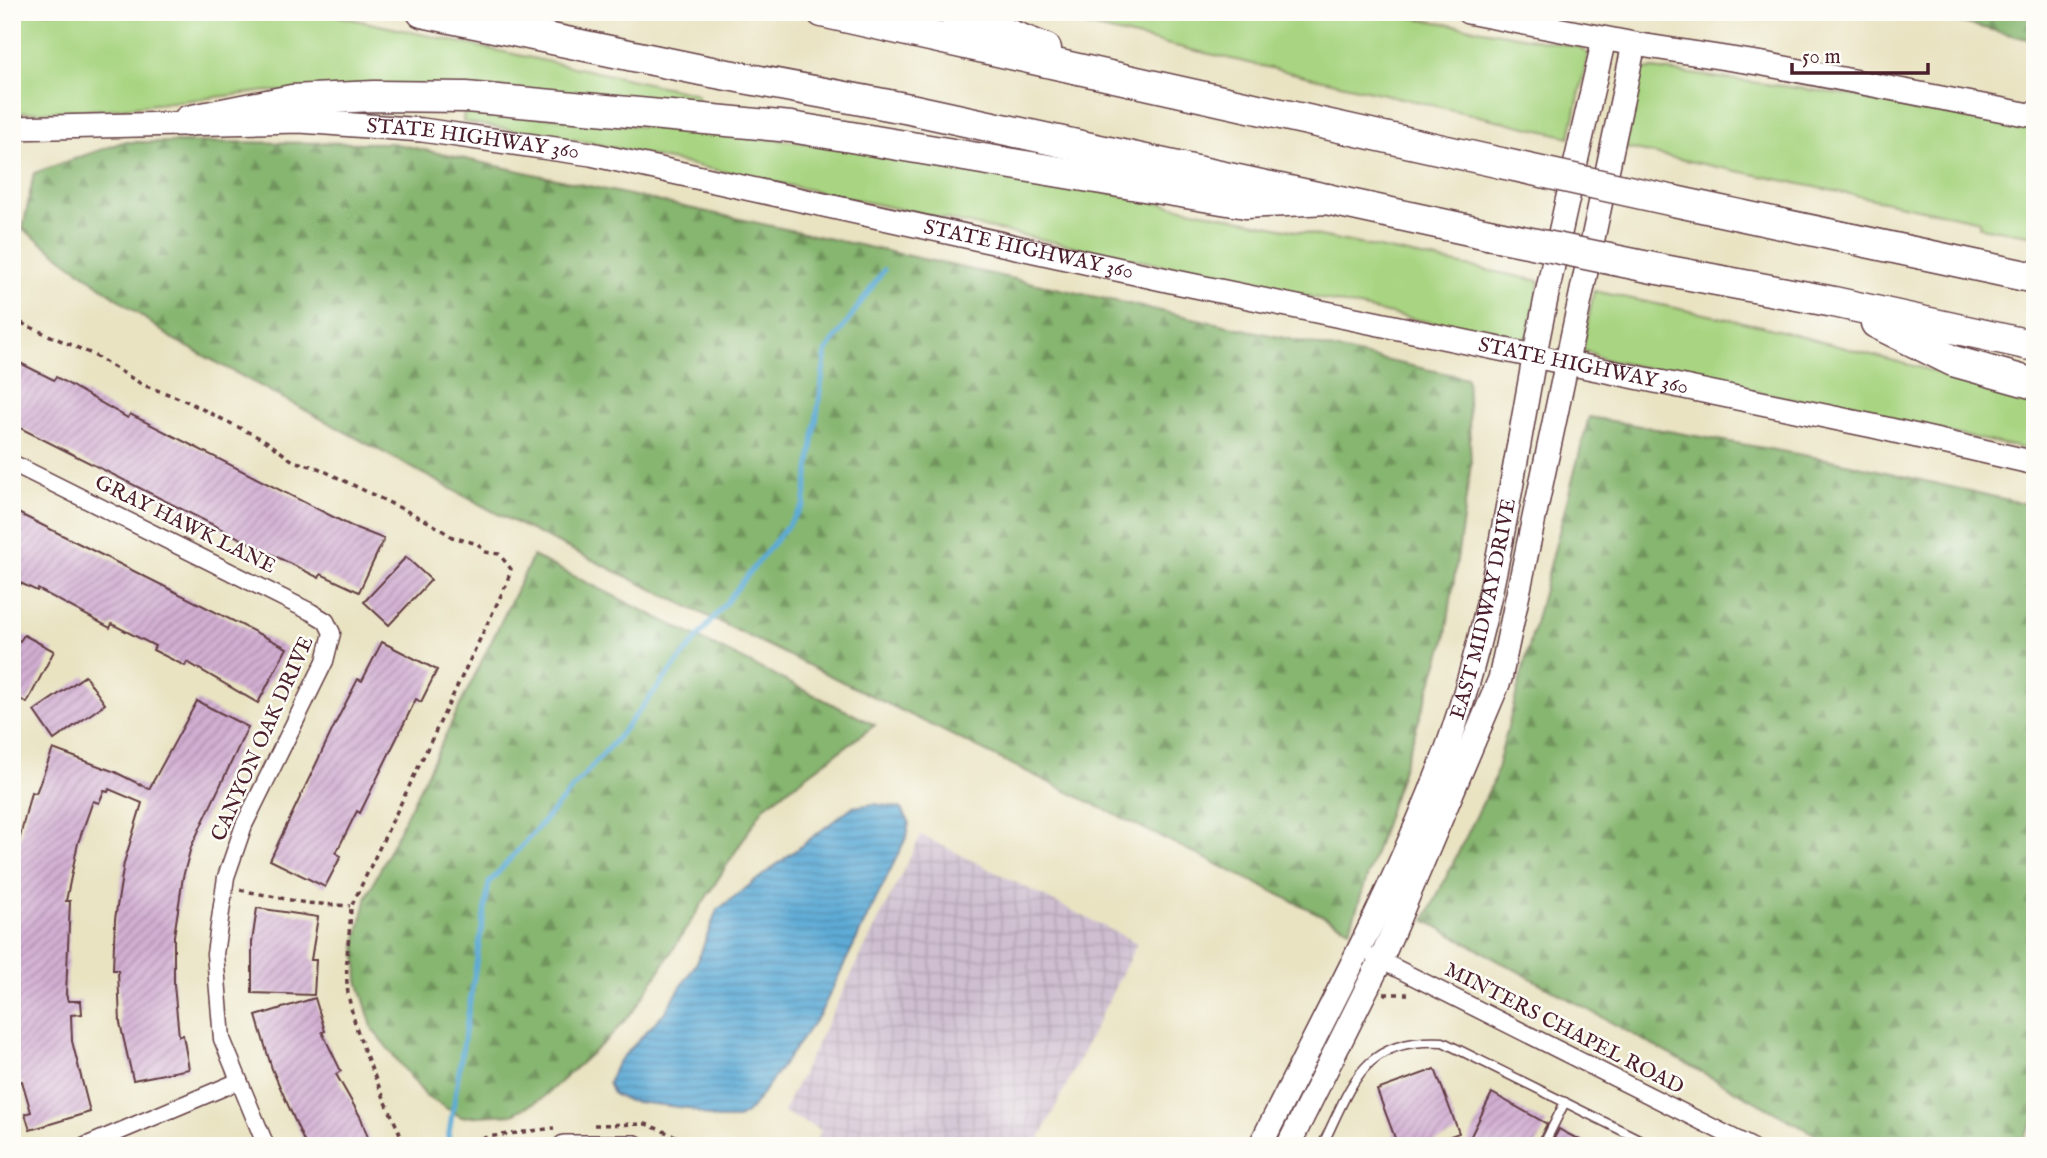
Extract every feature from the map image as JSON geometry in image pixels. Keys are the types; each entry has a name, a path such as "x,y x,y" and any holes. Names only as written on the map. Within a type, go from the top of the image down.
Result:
{"highway":[{"path":"422,12 701,71 910,110 1488,234 1834,302 2035,346"},
{"path":"822,12 981,49 1098,71 1674,201 2035,278"},
{"path":"952,12 983,22 1098,71"},
{"path":"188,121 292,100 374,96 466,97 791,127 1246,203 1328,199"},
{"path":"1892,246 2035,260"},
{"path":"1834,302 1953,361 2035,384"}],"main road":[{"path":"1468,12 1634,44 1764,64 2035,116"},
{"name":"EAST MIDWAY DRIVE","path":"1260,1146 1359,950 1439,770 1458,709 1481,625 1535,356 1604,38"},
{"name":"EAST MIDWAY DRIVE","path":"1288,1146 1381,960 1500,679 1634,44"},
{"name":"STATE HIGHWAY 360","path":"12,128 188,121 300,121 422,130 592,154 1190,285 1567,362 2035,463"}],"street":[{"name":"GRAY HAWK LANE","path":"12,463 311,612 326,621 332,632"},
{"name":"CANYON OAK DRIVE","path":"266,1146 222,1040 215,954 225,887 244,825 325,661 332,632"},
{"name":"MINTERS CHAPEL ROAD","path":"1359,950 1750,1146"},
{"path":"85,1146 239,1081"},
{"path":"564,1146 635,1146"}],"lane":[{"path":"1322,1146 1353,1083 1367,1063 1389,1048 1418,1041 1443,1042 1653,1146"},
{"path":"1543,1146 1565,1102"}],"path":[{"path":"225,887 306,903 351,906"}],"shaded area":[{"path":"921,835 1137,943 1036,1146 814,1146 821,1130 783,1112"}],"green space":[{"path":"12,12 319,12 698,94 696,110 268,91 112,109 12,113"},
{"path":"1027,12 1380,12 1579,47 1588,54 1570,137"},
{"path":"1920,12 2035,12 2035,41"},
{"path":"1653,69 1856,96 2035,129 2035,236 1979,227 1980,221 1625,148 1639,77 1642,70"},
{"path":"464,109 850,147 1110,193 1540,281 1527,338 1513,340 576,140 463,122"},
{"path":"123,142 392,143 1467,378 1471,464 1445,641 1350,929 496,513 171,338 23,229 34,173"},
{"path":"1594,291 1762,326 2035,398 2035,451 1603,359 1588,351 1585,354 1583,345"},
{"path":"1589,417 1837,461 2035,506 2035,1119 2019,1146 1836,1146 1425,920 1494,780"},
{"path":"533,556 875,725 764,807 635,1009 612,1035 541,1099 513,1114 461,1117 426,1096 373,1030 358,980 356,942 367,896"}],"water":[{"path":"874,804 900,808 909,821 907,836 820,1014 751,1109 737,1119 716,1119 687,1108 628,1101 613,1094 608,1083 617,1063 665,1012 697,962 717,910 852,807"}],"building":[{"path":"12,359 54,380 56,377 128,418 130,414 351,526 384,539 359,592 321,574 319,578 12,424"},
{"path":"12,510 287,648 258,703 187,662 185,666 153,650 155,646 112,624 110,628 38,589 37,591 12,579"},
{"path":"406,557 431,580 389,625 364,602"},
{"path":"24,635 54,651 27,703 12,695 12,636 20,641"},
{"path":"382,642 437,670 421,702 416,699 360,813 357,811 336,853 341,856 325,887 270,860 358,679 362,681"},
{"path":"85,676 105,704 54,740 34,711"},
{"path":"197,701 248,727 191,847 183,877 174,936 174,985 179,1036 183,1035 189,1069 133,1080 120,1023 118,970 113,970 115,919 124,863 142,803 109,789 108,792 104,791 99,803 93,801 78,843 66,901 70,901 66,994 68,1001 81,1001 82,1014 71,1015 72,1041 90,1112 30,1130 25,1114 31,1112 22,1081 19,1082 12,1051 12,870 31,792 36,793 53,749 115,772 149,789"},
{"path":"257,908 318,917 311,960 316,960 314,995 252,993 252,942"},
{"path":"315,998 325,1031 322,1032 341,1071 336,1074 361,1118 371,1146 306,1146 272,1069 256,1016"},
{"path":"1435,1069 1459,1133 1423,1146 1398,1146 1377,1090"},
{"path":"1492,1093 1547,1124 1536,1146 1466,1146"},
{"path":"1559,1129 1566,1133 1592,1146 1550,1146"}],"waterway":[{"path":"447,1146 489,883 618,737 804,505 826,352 884,270"}]}
